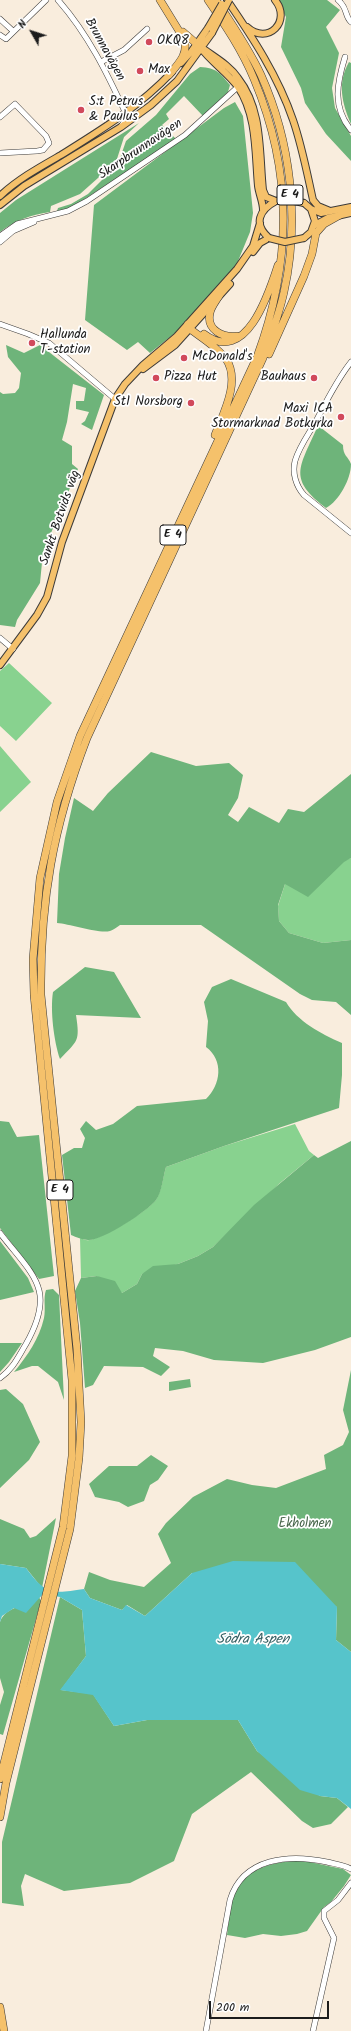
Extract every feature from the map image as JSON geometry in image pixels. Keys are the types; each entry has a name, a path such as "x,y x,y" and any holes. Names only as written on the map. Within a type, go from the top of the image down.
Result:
{"highway":[{"path":"160,0 184,39 185,52 169,75"},
{"name":"E 4","path":"0,1817 6,1783 70,1529 79,1458 81,1422 77,1349 41,995 40,959 47,879 64,804 87,738 205,475 256,357 266,331 280,275 283,211 280,175 272,131 254,77 240,49 208,0"},
{"name":"E 4","path":"0,1779 63,1527 72,1456 74,1422 72,1374 34,995 33,959 40,878 57,802 80,736 205,475 245,399 274,327 284,292 290,248 292,218 290,186 286,155 272,102 248,51 216,0"},
{"path":"176,25 191,41 199,46"},
{"path":"245,399 259,374 294,302 308,264 314,237 318,230 340,215"},
{"path":"306,236 308,264"},
{"path":"191,327 211,339 221,342 237,339 243,334 256,318 267,296 282,249"},
{"path":"220,296 210,314 214,329 224,336 243,334"},
{"path":"191,327 226,359 231,373 230,394 205,475"},
{"path":"0,2007 4,2031"}],"main road":[{"path":"224,0 210,31 208,48 239,78 250,118 258,188 263,210 260,222 262,231 269,238 285,242 306,236 315,225 328,218 351,213"},
{"path":"177,80 210,31 228,0 267,62 279,85 299,139 315,204 330,211"},
{"path":"242,22 260,34 270,33 280,22 280,9 275,0"},
{"path":"0,195 126,114 150,95 199,46 208,40"},
{"path":"199,46 221,61"},
{"path":"199,46 211,61 240,85 250,98 258,131 263,190 266,197 272,202"},
{"path":"1,205 24,186 137,116 160,98 197,60 204,59 211,61"},
{"path":"309,184 308,206 315,217 315,225"},
{"path":"263,210 272,202 289,200 308,206 318,212 351,207"},
{"name":"Sankt Botvids väg","path":"191,327 243,262 253,246 260,222"},
{"name":"Sankt Botvids väg","path":"0,665 37,615 47,597 62,542 115,399 136,374 191,327 220,296 242,269 257,246 269,238"}],"street":[{"path":"0,35 6,39 46,0"},
{"name":"Brunnavägen","path":"58,0 86,36 101,62 126,114"},
{"path":"338,0 345,6 348,18 351,22"},
{"path":"0,19 13,31"},
{"path":"101,62 124,50 147,29"},
{"path":"345,57 338,79 337,94 339,109 351,130"},
{"name":"Skarpbrunnavägen","path":"0,236 17,224 68,211 81,204 172,144 194,127 240,85"},
{"path":"0,117 15,104 46,136 49,143 43,150 0,153"},
{"path":"121,127 125,120 126,114 137,116"},
{"name":"Skarpbrunnavägen","path":"0,242 14,231 43,218"},
{"path":"0,324 49,343 115,399"},
{"path":"351,362 336,383 301,448 295,461 294,474 304,495 351,533"},
{"path":"0,638 13,649"},
{"path":"0,1233 36,1281 41,1297 41,1306 34,1328 17,1360 0,1378"},
{"path":"206,2031 230,1900 236,1885 260,1866 272,1860 290,1857 310,1858 351,1869"},
{"path":"313,2031 334,1938 324,1918 324,1911 338,1900 351,1883"}],"green space":[{"path":"277,0 327,0 340,10 326,27 339,53 332,88 335,108 351,136 351,161 326,134 305,103 301,88 281,47 286,17"},
{"path":"349,62 351,63 351,124 345,108 342,93 343,78"},
{"path":"200,67 214,70 221,74 230,85 228,92 203,116 184,96 166,114 169,119 162,125 176,139 68,210 57,211 58,208 71,204 88,194 118,164 126,141 156,115 190,74"},
{"path":"235,102 243,116 253,213 250,232 236,266 175,333 150,353 138,342 127,350 85,320 94,205 224,108"},
{"path":"139,123 124,137 116,162 80,194 51,206 50,212 24,219 12,224 0,232 0,213 16,200"},
{"path":"6,345 24,353 40,345 104,395 92,430 81,424 85,421 89,412 76,409 76,401 84,401 86,388 73,384 67,422 62,440 72,446 72,464 78,469 43,552 40,583 17,620 15,627 0,625 0,392 3,394 15,393 19,388 21,373 8,357"},
{"path":"320,427 343,445 345,454 351,464 347,483 340,495 331,505 326,508 306,489 300,472 305,454 316,430"},
{"path":"9,663 52,703 16,741 0,726 0,671"},
{"path":"0,746 31,782 0,812"},
{"path":"151,752 196,766 229,763 243,775 238,798 228,815 238,822 249,807 279,823 288,809 304,812 351,774 351,858 344,862 308,897 285,884 278,905 279,921 289,933 323,943 351,940 351,1015 336,1002 312,1000 300,994 201,925 120,925 111,931 105,932 57,923 59,874 74,798 93,811 108,793"},
{"path":"351,858 351,940 323,943 289,933 279,921 278,906 285,884"},
{"path":"85,967 114,972 141,1018 76,1015 78,1031 76,1040 71,1048 60,1059 53,1026 53,992"},
{"path":"231,979 286,1002 296,1015 303,1021 342,1043 342,1075 339,1108 166,1167 158,1197 135,1218 114,1231 95,1239 86,1240 71,1235 62,1155 74,1148 82,1148 85,1138 80,1129 86,1121 96,1130 113,1124 137,1106 206,1099 215,1087 218,1065 212,1052 206,1047 208,1021 204,1002 212,987"},
{"path":"0,1121 9,1122 17,1137 39,1135 54,1276 39,1279 0,1228"},
{"path":"295,1124 309,1151 314,1155 280,1183 213,1247 198,1256 178,1264 142,1274 137,1284 122,1293 97,1276 81,1278 80,1238 88,1240 104,1235 126,1223 146,1209 153,1203 159,1194 166,1167 224,1146"},
{"path":"351,1141 351,1337 315,1350 263,1363 214,1360 183,1351 155,1348 153,1356 170,1367 161,1376 143,1367 104,1366 93,1385 85,1388 80,1323 75,1291 81,1278 97,1276 115,1281 122,1293 137,1284 142,1274 153,1266 178,1264 198,1256 213,1247 254,1205 314,1155 318,1158"},
{"path":"0,1241 28,1278 34,1292 0,1300"},
{"path":"53,1289 59,1295 64,1400 58,1382 38,1366 32,1366 14,1372 36,1340 44,1318 46,1290"},
{"path":"0,1343 22,1343 0,1372"},
{"name":"Ekholmen","path":"351,1370 351,1652 336,1640 337,1607 192,1573 145,1616 127,1605 122,1610 90,1598 84,1589 89,1572 110,1580 144,1587 171,1563 158,1534 166,1523 193,1497 227,1479 252,1485 276,1488 326,1469 324,1455 343,1445 349,1432 343,1410"},
{"path":"190,1379 191,1387 169,1391 169,1382"},
{"path":"6,1389 23,1404 40,1442 29,1460 0,1488 0,1390"},
{"path":"151,1455 168,1466 158,1480 150,1485 144,1501 128,1507 119,1502 95,1497 89,1484 109,1466 137,1466"},
{"path":"56,1518 42,1588 26,1568 0,1564 0,1519 24,1529 30,1538 36,1536"},
{"path":"39,1597 41,1601 3,1735 0,1734 0,1705 4,1692 0,1678 0,1622 7,1612"},
{"path":"60,1597 82,1610 86,1656 61,1690 93,1694 114,1726 147,1720 238,1720 257,1751 320,1796 337,1798 348,1807 331,1824 313,1828 302,1821 251,1772 192,1814 174,1861 130,1883 64,1891 25,1874 21,1886 24,1906 2,1903 2,1842"},
{"path":"300,1860 343,1869 351,1875 331,1902 324,1907 307,1931 281,1936 263,1934 245,1938 227,1935 233,1895 237,1886 244,1878 261,1868"}],"water":[{"name":"Södra Aspen","path":"233,1561 295,1562 337,1607 336,1640 351,1652 351,1809 337,1798 320,1796 300,1790 257,1751 238,1720 147,1720 114,1726 93,1695 60,1690 86,1656 82,1610 60,1597 43,1594 26,1613 14,1608 2,1616 0,1622 0,1564 26,1568 39,1583 50,1590 64,1592 84,1589 90,1598 122,1610 126,1605 145,1616 192,1573"}],"place":[{"name":"OKQ8","path":"149,42"},
{"name":"Max","path":"140,71"},
{"name":"S:t Petrus & Paulus","path":"81,110"},
{"name":"Hallunda T-station","path":"32,343"},
{"name":"McDonald's","path":"184,358"},
{"name":"Pizza Hut","path":"156,378"},
{"name":"Bauhaus","path":"314,378"},
{"name":"St1 Norsborg","path":"191,403"},
{"name":"Maxi ICA Stormarknad Botkyrka","path":"341,417"}]}
